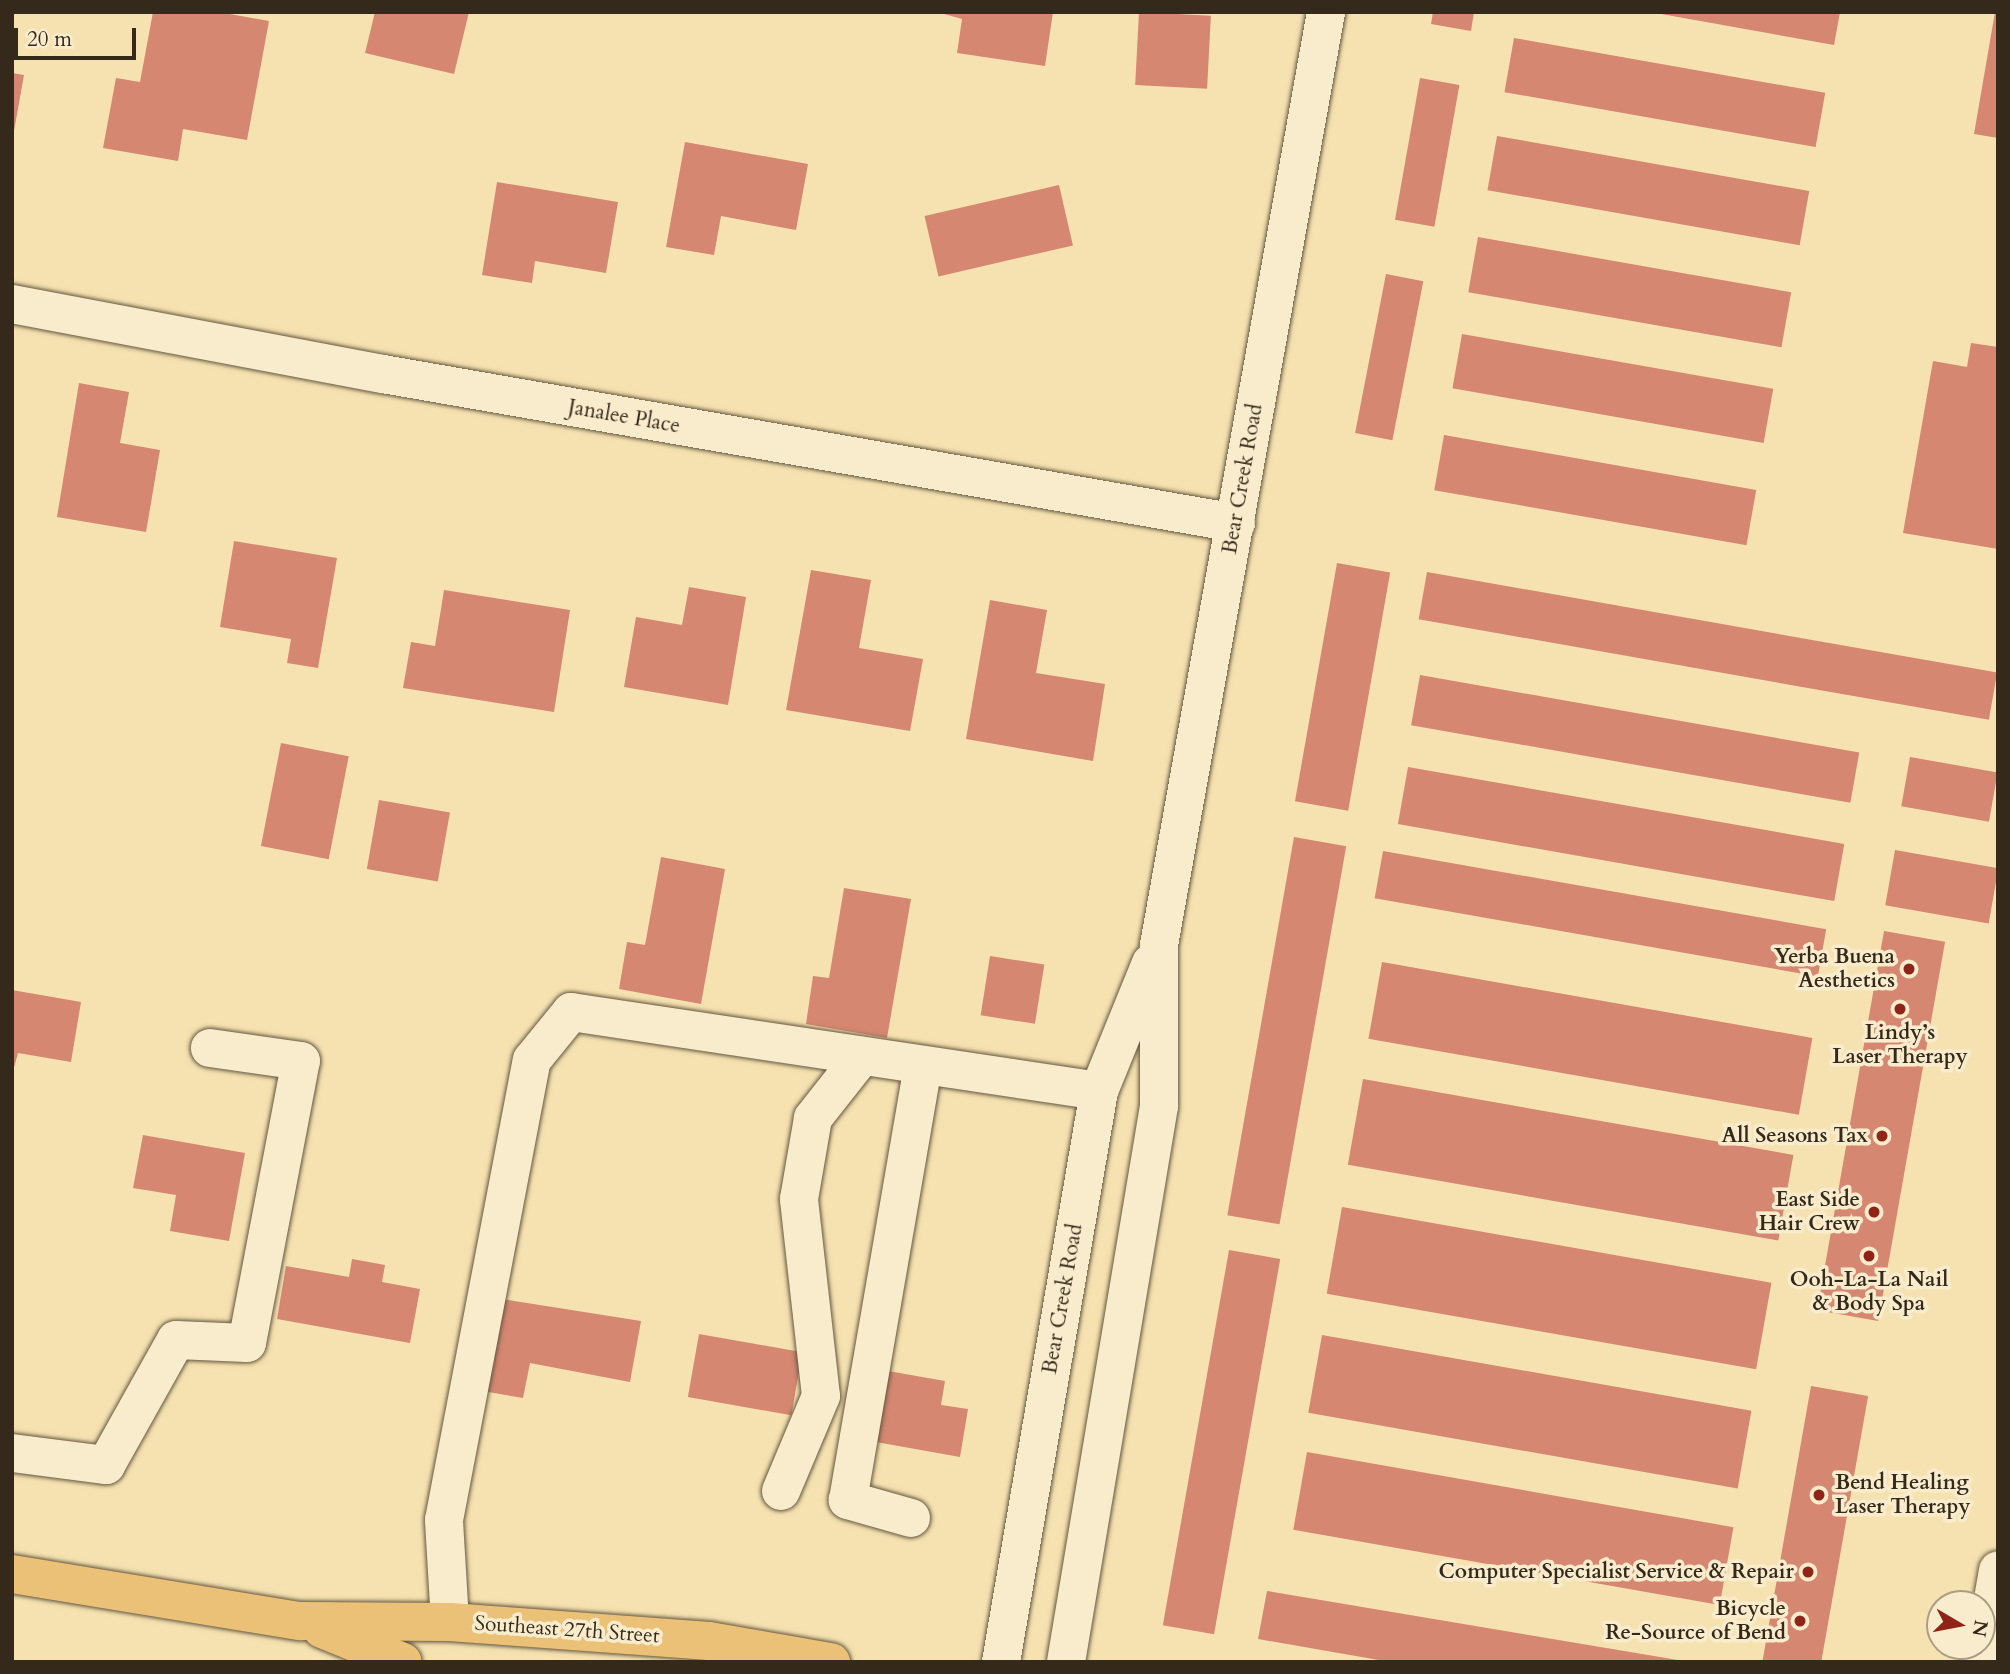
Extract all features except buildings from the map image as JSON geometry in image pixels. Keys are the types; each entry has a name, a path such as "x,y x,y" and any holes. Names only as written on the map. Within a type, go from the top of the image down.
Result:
{"main road":[{"name":"Southeast 27th Street","path":"12,1574 300,1620 450,1622 709,1641 831,1662"},
{"name":"Southeast 27th Street","path":"300,1620 402,1662"}],"street":[{"name":"Bear Creek Road","path":"1066,1662 1159,1106 1159,945 1326,12"},
{"name":"Janalee Place","path":"12,304 383,374 1236,523"},
{"name":"Bear Creek Road","path":"1001,1662 1098,1091 1159,945"},
{"path":"450,1622 444,1520 532,1060 571,1012 1098,1091"},
{"path":"12,1453 106,1465 176,1340 247,1343 301,1061 210,1048"},
{"path":"781,1491 821,1396 799,1199 813,1118 862,1056"},
{"path":"911,1518 848,1500 923,1065"},
{"path":"1982,1662 1998,1570"}],"place":[{"name":"Yerba Buena Aesthetics","path":"1909,969"},
{"name":"Lindy’s Laser Therapy","path":"1900,1009"},
{"name":"All Seasons Tax","path":"1882,1136"},
{"name":"East Side Hair Crew","path":"1874,1212"},
{"name":"Ooh-La-La Nail & Body Spa","path":"1869,1256"},
{"name":"Bend Healing Laser Therapy","path":"1819,1495"},
{"name":"Computer Specialist Service & Repair","path":"1808,1572"},
{"name":"Bicycle Re-Source of Bend","path":"1800,1621"}]}
